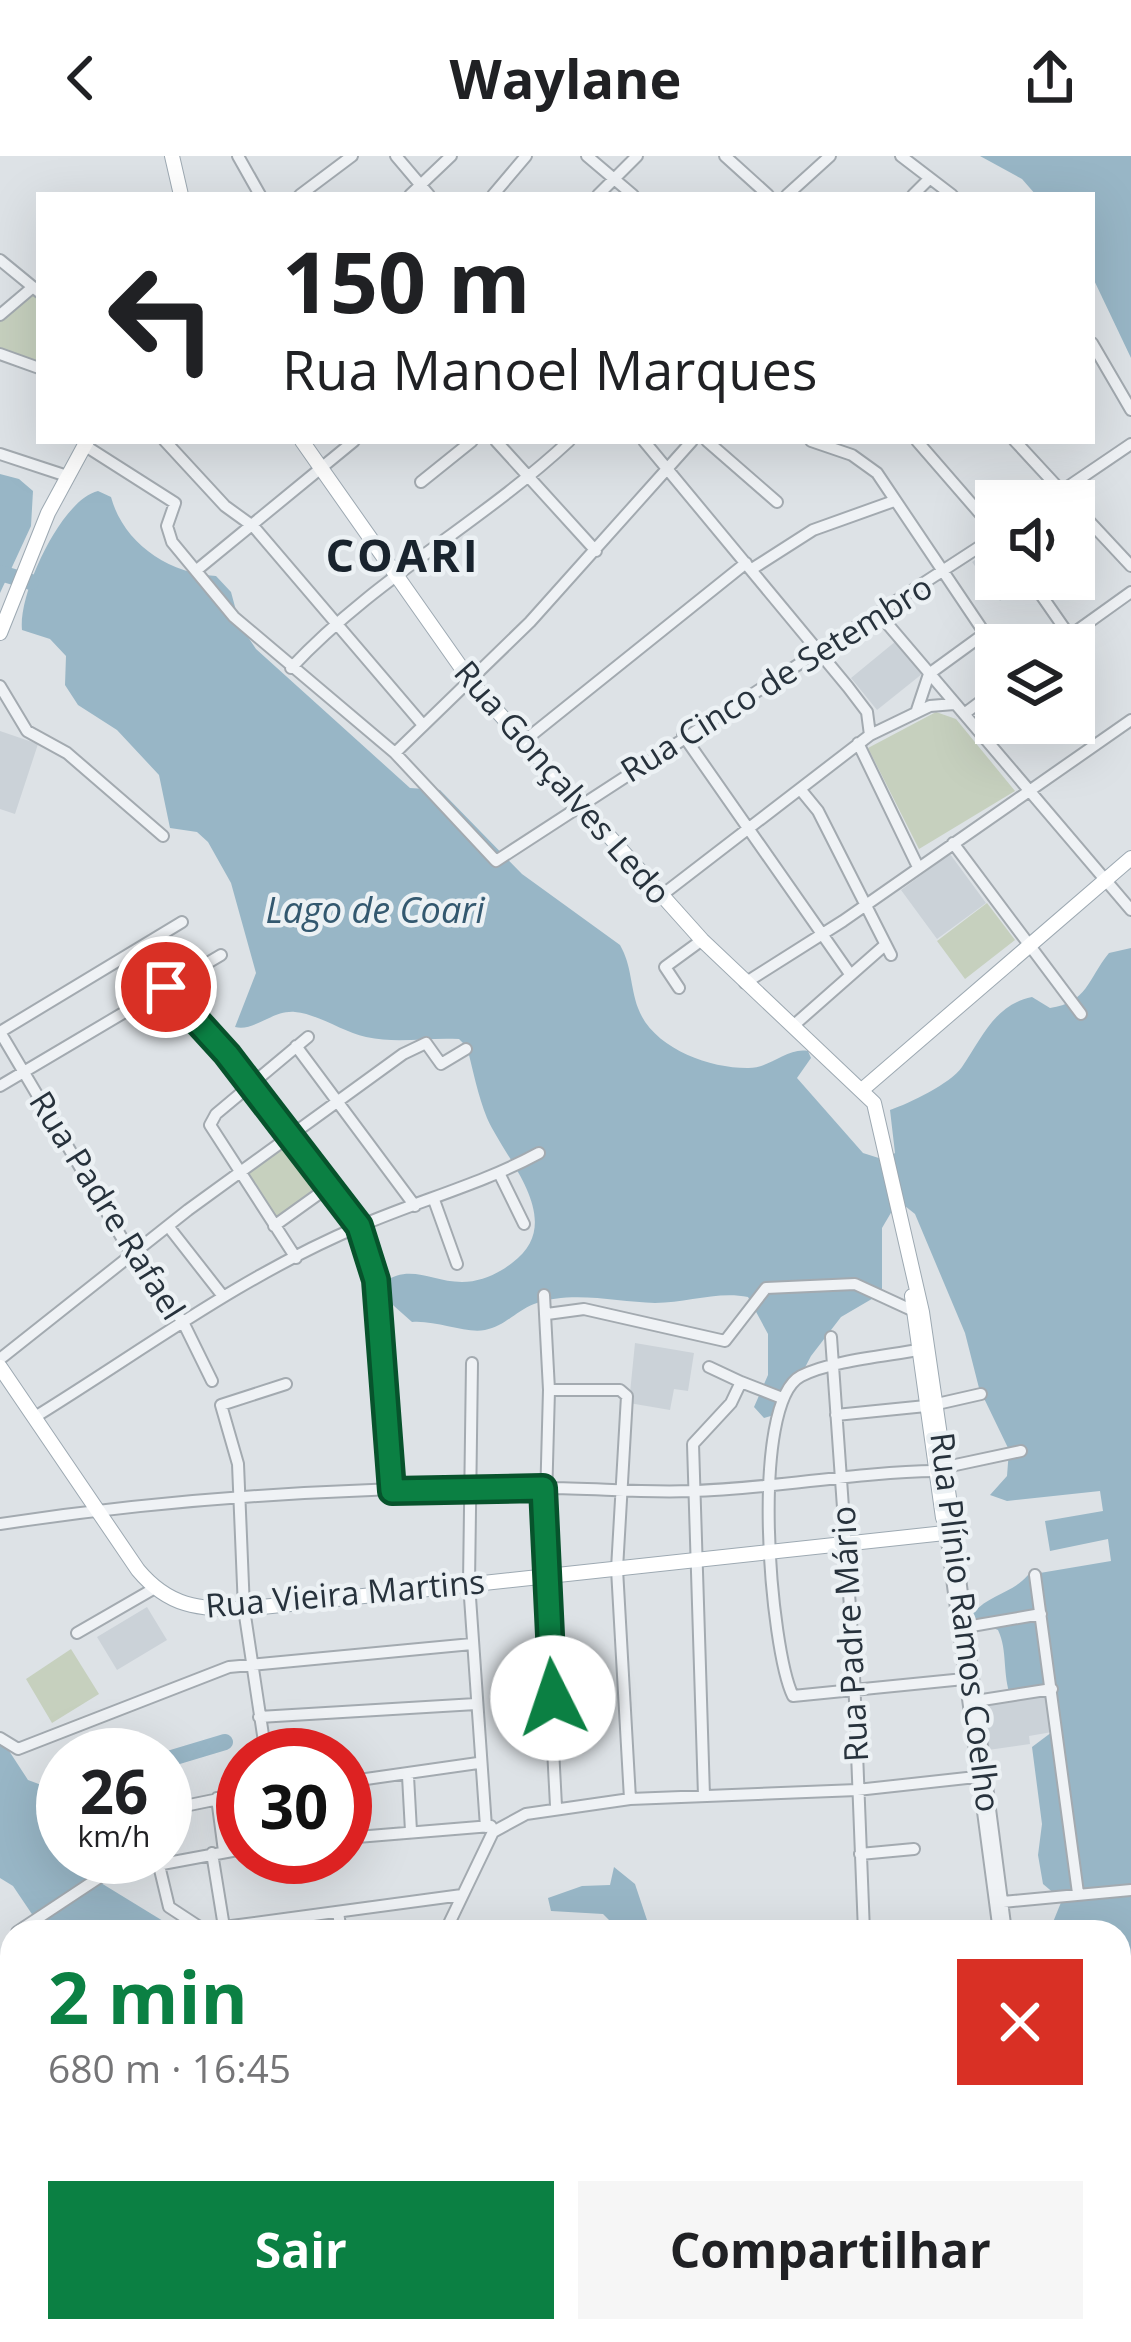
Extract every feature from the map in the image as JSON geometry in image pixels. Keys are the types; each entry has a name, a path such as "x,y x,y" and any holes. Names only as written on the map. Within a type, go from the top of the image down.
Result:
{"main road":[{"path":"172,156 180,192"},
{"path":"0,633 29,558 84,444"},
{"name":"Rua Gonçalves Ledo","path":"304,444 472,683 702,940 863,1089"},
{"path":"917,1313 878,1114 863,1089 1131,857"},
{"name":"Rua Plínio Ramos Coelho","path":"917,1313 918,1350 932,1405"},
{"name":"Rua Plínio Ramos Coelho","path":"917,1313 950,1532"},
{"name":"Rua Vieira Martins","path":"0,1363 95,1510 154,1588 187,1608 244,1609 950,1532"}],"street":[{"path":"238,156 258,192"},
{"path":"304,192 352,156"},
{"path":"397,156 426,191 451,156"},
{"path":"496,192 526,156"},
{"path":"587,156 629,192"},
{"path":"601,192 637,156"},
{"path":"725,156 765,192"},
{"path":"790,192 830,156"},
{"path":"901,156 947,192"},
{"path":"916,192 928,180"},
{"path":"0,260 36,289 0,315"},
{"path":"1095,348 1131,410"},
{"path":"0,354 36,367"},
{"path":"86,444 175,503 168,532 234,617 395,753 472,683 689,444"},
{"path":"168,444 225,506 254,527 423,724"},
{"path":"198,568 351,444"},
{"path":"421,482 468,444"},
{"path":"498,444 596,551"},
{"path":"291,668 334,622 528,480 566,444"},
{"path":"647,444 867,712 893,723"},
{"path":"710,444 778,502"},
{"path":"818,444 871,466 977,624"},
{"path":"920,444 975,509"},
{"path":"1018,444 1051,480"},
{"path":"1090,480 1131,444"},
{"path":"0,454 67,476"},
{"path":"524,741 749,566 813,530 894,501"},
{"path":"1095,527 1131,566"},
{"name":"Rua Cinco de Setembro","path":"395,753 496,861 579,802 975,549"},
{"path":"1085,624 1131,592"},
{"path":"879,614 1131,910"},
{"path":"915,712 929,674 975,641"},
{"path":"0,686 27,731 67,753 163,836"},
{"path":"662,895 870,735 915,712 959,709 975,701"},
{"path":"867,712 870,735"},
{"path":"745,982 823,934 1131,721"},
{"path":"683,735 850,974"},
{"path":"858,743 918,867"},
{"path":"793,1026 850,974 888,950 818,811 800,789"},
{"path":"953,843 1082,1014"},
{"path":"0,1032 182,922"},
{"path":"679,988 665,968 702,940"},
{"path":"139,948 359,1226 376,1280 392,1491"},
{"path":"0,1085 220,955"},
{"name":"Rua Padre Rafael","path":"0,1032 132,1255 183,1322 212,1381"},
{"path":"296,1258 238,1173 211,1128 211,1119 308,1037"},
{"path":"0,1363 168,1226 420,1044 426,1043 441,1064 466,1049"},
{"path":"296,1046 415,1206"},
{"path":"35,1417 222,1295 359,1226 500,1175 539,1153"},
{"path":"500,1175 524,1224"},
{"path":"274,1226 327,1188"},
{"path":"434,1200 457,1264"},
{"path":"168,1226 222,1295"},
{"path":"547,1314 584,1309 725,1342 766,1288 847,1282 917,1313"},
{"path":"544,1295 549,1390 544,1575 556,1806"},
{"name":"Rua Padre Mário","path":"831,1336 855,1691 863,1920"},
{"path":"918,1350 800,1376 782,1398 769,1482 770,1551 789,1687 797,1698 964,1679"},
{"path":"451,1920 494,1828 478,1762 472,1644 472,1363"},
{"path":"709,1367 782,1398"},
{"path":"704,1796 693,1444 731,1403 741,1382"},
{"path":"261,1728 244,1609 238,1464 221,1405 286,1384"},
{"path":"549,1390 624,1392 617,1569 631,1799"},
{"path":"836,1415 932,1405 981,1394"},
{"path":"0,1524 95,1510 392,1491 694,1492 941,1468 1021,1451"},
{"name":"Rua Plínio Ramos Coelho","path":"950,1532 976,1701 981,1777 1001,1920"},
{"name":"Rua Plínio Ramos Coelho","path":"950,1532 964,1679 1003,1920"},
{"path":"1036,1575 1078,1893"},
{"path":"77,1634 154,1588"},
{"path":"966,1627 1041,1614"},
{"path":"0,1738 18,1749 115,1708 251,1664 472,1644"},
{"path":"976,1701 1052,1689"},
{"path":"259,1717 476,1704"},
{"path":"372,1780 478,1762"},
{"path":"408,1777 412,1831"},
{"path":"372,1835 494,1828 556,1806 857,1790 981,1777"},
{"path":"860,1854 914,1849"},
{"path":"36,1920 90,1884"},
{"path":"163,1884 169,1907 188,1920"},
{"path":"221,1884 223,1920"},
{"path":"1003,1902 1131,1890"},
{"path":"306,1920 462,1895"},
{"path":"338,1912 339,1920"}],"shaded area":[{"path":"896,641 922,674 877,710 851,678"},
{"path":"0,731 38,744 15,814 0,809"},
{"path":"950,854 986,903 937,939 901,890"},
{"path":"635,1343 694,1353 688,1391 674,1389 670,1410 629,1403"},
{"path":"147,1607 167,1640 117,1670 97,1637"},
{"path":"1046,1693 1052,1732 1029,1736 1030,1744 988,1750 981,1702"}],"green space":[{"path":"32,292 36,295 36,363 0,349 0,319"},
{"path":"936,712 956,719 1015,791 919,849 868,748"},
{"path":"987,903 1015,940 965,979 937,941"},
{"path":"289,1141 323,1187 275,1223 243,1174"},
{"path":"71,1649 99,1694 52,1723 26,1679"}],"water":[{"path":"980,156 1131,156 1131,358 1095,282 1095,192 1033,192 1022,179"},
{"path":"0,474 19,479 33,491 31,526 0,593"},
{"name":"Lago de Coari","path":"98,491 111,497 126,528 150,553 181,569 216,576 231,592 240,625 256,649 410,788 440,790 522,874 620,945 638,1008 655,1034 683,1053 731,1067 755,1067 808,1051 811,1058 797,1078 863,1153 885,1160 895,1153 890,1110 948,1080 1008,1007 1032,997 1050,1008 1072,1001 1109,953 1131,948 1131,1920 1054,1920 1062,1900 1043,1884 1038,1855 1042,1824 1032,1747 1052,1732 1047,1694 1011,1698 998,1630 977,1622 973,1613 1028,1575 1111,1561 1108,1539 1050,1551 1045,1521 1103,1511 1100,1491 1007,1501 990,1495 1007,1476 1009,1450 979,1388 965,1333 915,1214 905,1206 892,1211 882,1228 882,1293 841,1317 811,1356 781,1413 764,1418 754,1407 768,1375 768,1334 748,1297 655,1303 564,1298 534,1304 499,1325 477,1331 412,1322 385,1298 383,1283 402,1274 469,1282 507,1267 528,1247 534,1229 528,1191 487,1118 467,1047 459,1039 378,1039 295,1012 235,1027 256,973 231,883 208,842 197,832 170,828 159,775 117,730 78,705 65,685 66,656 50,639 22,630 27,594 45,550 84,498"},
{"path":"0,1737 28,1780 36,1783 36,1884 103,1884 161,1920 36,1920 13,1886 0,1878"},
{"path":"614,1867 635,1884 647,1920 551,1911 548,1898 582,1886 610,1885"}],"waterway":[{"path":"0,573 31,582"},
{"path":"192,1752 216,1745"}],"district":[{"name":"COARI","path":"403,554"}],"route":[{"path":"166,987 227,1054 359,1226 376,1280 392,1491 543,1488 553,1698"}]}
